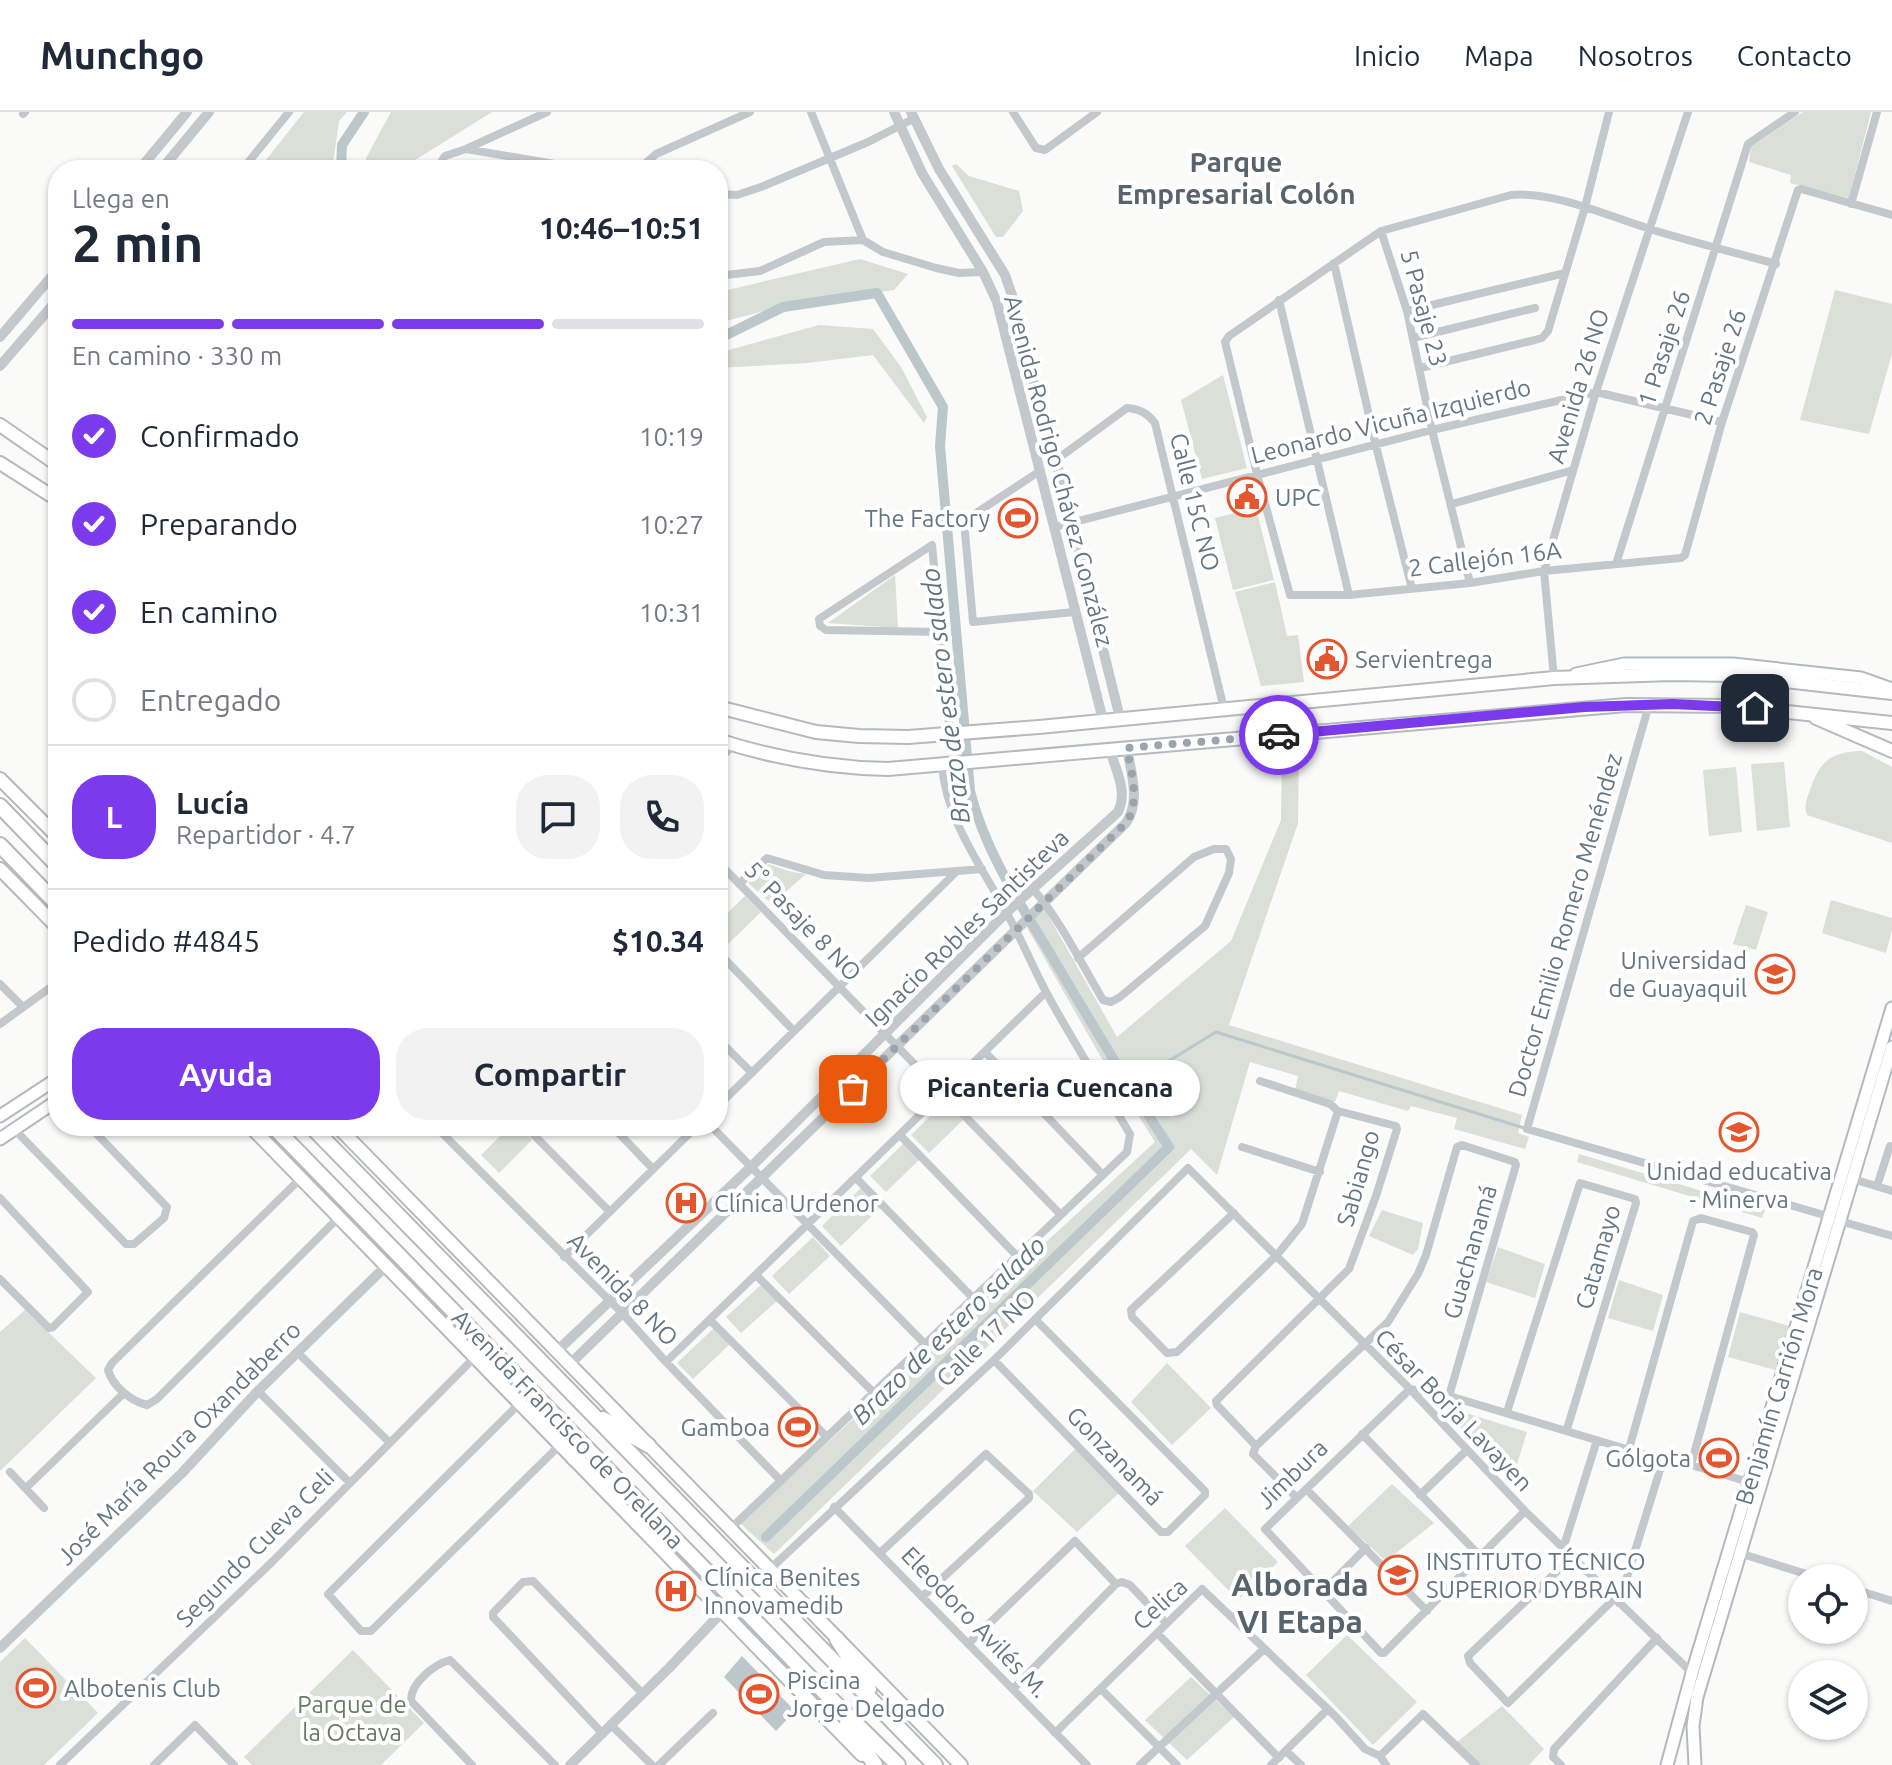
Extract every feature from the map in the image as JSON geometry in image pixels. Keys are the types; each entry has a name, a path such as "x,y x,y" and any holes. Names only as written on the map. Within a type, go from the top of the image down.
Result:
{"highway":[{"path":"0,806 48,856"},
{"path":"0,845 48,895"},
{"name":"Avenida Francisco de Orellana","path":"283,1136 898,1765"},
{"name":"Avenida Francisco de Orellana","path":"321,1136 935,1765"},
{"path":"586,1409 648,1445"},
{"path":"574,1458 655,1518"},
{"path":"837,1639 884,1713"},
{"path":"831,1699 874,1765"}],"main road":[{"path":"0,425 48,458"},
{"path":"0,463 48,494"},
{"path":"728,710 816,732 859,736 978,732 1554,678 1733,675 1892,691"},
{"path":"728,743 817,765 888,769 1584,707 1731,706 1892,723"},
{"path":"1802,712 1892,751"},
{"path":"0,779 48,827"},
{"path":"0,869 48,918"},
{"name":"Benjamín Carrión Mora","path":"1695,1765 1694,1712 1836,1219 1892,1008"},
{"name":"Benjamín Carrión Mora","path":"1667,1765 1749,1482 1836,1219 1853,1179 1892,1047"},
{"path":"0,1116 48,1085"},
{"path":"0,1139 48,1107"},
{"name":"Avenida Francisco de Orellana","path":"260,1136 874,1765"},
{"name":"Avenida Francisco de Orellana","path":"350,1136 556,1352 961,1765"}],"street":[{"path":"147,160 187,112"},
{"path":"169,160 209,112"},
{"path":"250,160 289,112"},
{"path":"442,160 445,156 547,112"},
{"path":"649,160 656,154 750,112"},
{"path":"811,112 863,240"},
{"name":"Avenida Rodrigo Chávez González","path":"894,112 922,173 983,272 997,302 1103,720"},
{"path":"1013,112 1036,148 1045,150 1097,112"},
{"path":"1420,368 1542,338 1548,331 1609,112"},
{"name":"Avenida 26 NO","path":"1554,678 1544,571 1596,392 1688,112"},
{"name":"1 Pasaje 26","path":"1616,564 1718,248 1748,144 1795,112"},
{"path":"1877,112 1851,204 1892,215"},
{"path":"728,195 737,195 761,187 830,158 901,127 912,115"},
{"name":"Avenida Rodrigo Chávez González","path":"912,115 939,169 1005,275 1056,460 1120,718"},
{"path":"466,149 531,160"},
{"name":"2 Pasaje 26","path":"1681,558 1685,555 1722,422 1798,190 1851,204"},
{"path":"1257,474 1226,337 1381,231 1526,193 1585,207 1650,229 1776,264"},
{"name":"5 Pasaje 23","path":"1381,231 1407,311 1432,430 1470,583"},
{"path":"728,275 760,271 824,242 845,239 863,240 883,252 936,268 959,273 983,272"},
{"path":"1334,263 1412,589"},
{"path":"1407,311 1565,273"},
{"path":"0,337 48,281"},
{"path":"1279,300 1349,595"},
{"path":"1413,338 1535,308"},
{"path":"0,366 48,311"},
{"name":"Leonardo Vicuña Izquierdo","path":"1055,527 1432,430 1596,392 1722,422"},
{"name":"Calle 15C NO","path":"1056,460 1127,408 1137,409 1155,423 1224,709"},
{"path":"1452,504 1573,470"},
{"path":"1040,471 964,521 973,622 1074,612"},
{"name":"2 Callejón 16A","path":"1257,474 1289,594 1294,597 1412,589 1544,571 1681,558"},
{"path":"942,632 826,630 820,626 819,619 932,545 942,632 953,734"},
{"name":"Doctor Emilio Romero Menéndez","path":"1649,705 1527,1129 1892,1236"},
{"path":"728,750 733,745"},
{"name":"Ignacio Robles Santisteva","path":"569,1365 1130,817 1134,797 1127,748"},
{"name":"Ignacio Robles Santisteva","path":"556,1352 751,1167 1009,910 1118,812 1123,795 1110,750"},
{"path":"730,1529 1127,1152 1130,1143 1130,1134 1046,992 1018,925 982,869 950,805 942,765"},
{"path":"1031,891 1042,903 1103,1000 1111,1002 1205,926 1229,873 1231,859 1226,849 1214,849 1194,857 1078,958"},
{"path":"739,884 767,858 824,875 869,878 954,874 982,869"},
{"name":"5° Pasaje 8 NO","path":"728,872 1061,1215"},
{"path":"728,1096 954,874"},
{"path":"728,962 794,1031"},
{"path":"0,984 23,1007"},
{"path":"0,1024 48,989"},
{"path":"666,1362 1046,992"},
{"path":"728,1049 752,1073"},
{"path":"985,1052 1103,1175"},
{"path":"1260,1081 1330,1104 1338,1111"},
{"name":"Sabiango","path":"1234,1213 1131,1310 1132,1317 1167,1353 1177,1352 1277,1255 1302,1224 1338,1111 1396,1126 1355,1257 1349,1269 1319,1300"},
{"path":"14,1129 126,1244 134,1244 164,1218 167,1207 99,1136"},
{"path":"900,1135 1017,1256"},
{"name":"Avenida 8 NO","path":"445,1136 622,1313 781,1481"},
{"path":"535,1136 610,1212"},
{"path":"622,1136 653,1169"},
{"path":"564,1257 687,1136"},
{"path":"721,1136 925,1344"},
{"name":"Guachanamá","path":"1364,1345 1388,1322 1418,1274 1457,1147 1462,1145 1515,1162 1449,1396"},
{"path":"1877,1186 1890,1146"},
{"path":"1242,1147 1320,1172"},
{"name":"Calle 17 NO","path":"769,1570 994,1360 1184,1170 1192,1170"},
{"name":"César Borja Lavayen","path":"1192,1170 1410,1389 1525,1511 1692,1673"},
{"path":"301,1178 112,1363 108,1370 110,1378 124,1393 135,1402 147,1405 157,1399 339,1217"},
{"path":"856,1178 973,1298"},
{"path":"1853,1179 1892,1191"},
{"name":"Catamayo","path":"1507,1412 1580,1183 1635,1199 1636,1203 1567,1429"},
{"path":"0,1198 88,1292 49,1328 0,1279"},
{"path":"1629,1449 1693,1221 1697,1218 1752,1232 1754,1235 1691,1465"},
{"name":"José María Roura Oxandaberro","path":"0,1648 182,1473 258,1391 386,1266"},
{"path":"756,1275 874,1393"},
{"path":"1256,1446 1216,1401 1319,1300"},
{"name":"Gonzanamá","path":"994,1360 1161,1532 1168,1532 1205,1495 1205,1491 1035,1319"},
{"path":"710,1320 827,1437"},
{"path":"1296,1497 1253,1454 1256,1446 1364,1345"},
{"path":"297,1352 389,1442"},
{"name":"Segundo Cueva Celi","path":"60,1765 273,1561 475,1357"},
{"path":"1410,1389 1449,1396 1663,1460 1749,1482"},
{"name":"Jimbura","path":"1410,1389 1296,1497 1266,1527 1266,1532 1381,1653 1387,1653 1525,1511"},
{"path":"258,1391 350,1483"},
{"path":"26,1488 124,1393"},
{"path":"520,1403 328,1594 361,1631 371,1631 560,1445"},
{"path":"1362,1434 1481,1557"},
{"path":"1563,1549 1597,1440"},
{"path":"1420,1495 1466,1451"},
{"path":"880,1553 986,1454 1029,1494 1029,1498 922,1597"},
{"path":"1572,1557 1468,1656 1470,1663 1508,1703 1616,1601 1663,1460"},
{"path":"10,1472 44,1508"},
{"path":"1306,1489 1427,1611"},
{"name":"Eleodoro Avilés M.","path":"834,1507 1087,1765"},
{"path":"968,1644 1075,1541 1116,1584"},
{"path":"1323,1591 1366,1548"},
{"path":"1739,1553 1788,1568"},
{"path":"603,1734 493,1617 493,1613 523,1582 533,1581 643,1694"},
{"path":"1013,1689 1116,1584 1122,1582 1130,1585 1166,1623"},
{"name":"Celica","path":"1055,1733 1200,1590 1204,1590 1365,1749 1380,1756 1386,1765"},
{"path":"1868,1593 1892,1601"},
{"path":"570,1765 723,1611"},
{"path":"1157,1633 1216,1694 1282,1754 1301,1765"},
{"path":"1561,1765 1553,1757 1554,1749 1657,1638"},
{"path":"1140,1765 1264,1649"},
{"path":"472,1765 411,1701 415,1687 439,1663 450,1660 555,1765"},
{"path":"1101,1689 1177,1765"},
{"path":"1271,1765 1327,1710"},
{"path":"659,1765 713,1713"},
{"path":"1380,1756 1423,1714 1476,1765"},
{"path":"154,1765 195,1725 234,1765"},
{"path":"611,1725 652,1765"}],"green space":[{"path":"304,112 347,112 339,121 333,160 266,160"},
{"path":"391,112 492,112 415,160 366,158"},
{"path":"1803,112 1871,112 1849,198 1790,183 1791,175 1749,162 1751,147"},
{"path":"956,164 969,176 1019,191 1023,211 1003,237 996,237 952,166"},
{"path":"860,259 908,274 894,290 783,306 728,320 728,290"},
{"path":"1835,290 1892,304 1892,354 1869,434 1800,420"},
{"path":"819,325 873,329 901,367 927,417 924,423 873,355 728,367 728,350"},
{"path":"1223,375 1247,468 1202,479 1181,400"},
{"path":"1256,508 1274,580 1233,590 1215,518"},
{"path":"895,575 898,628 828,623"},
{"path":"1275,582 1287,636 1298,635 1304,682 1261,686 1235,592"},
{"path":"1299,751 1298,823 1229,1025 1522,1115 1518,1133 1529,1137 1525,1149 1454,1129 1457,1118 1411,1106 1408,1111 1339,1091 1335,1102 1295,1091 1298,1076 1250,1062 1217,1175 1191,1149 774,1554 740,1523 1155,1142 1102,1059 1025,924 1044,908 1117,1037 1231,941 1281,820 1282,752"},
{"path":"1862,751 1892,767 1892,843 1807,815 1807,800 1822,765 1842,753"},
{"path":"1784,762 1790,827 1757,831 1751,764"},
{"path":"1736,767 1742,832 1709,836 1703,770"},
{"path":"768,864 806,874 772,904 748,883"},
{"path":"745,896 761,912 728,944 728,912"},
{"path":"1831,900 1892,918 1886,953 1822,933"},
{"path":"1746,905 1768,912 1756,950 1733,944"},
{"path":"988,1060 1004,1076 970,1110 954,1094"},
{"path":"946,1100 965,1118 929,1153 911,1135"},
{"path":"500,1136 528,1136 532,1140 499,1173 481,1155"},
{"path":"904,1143 920,1159 886,1192 870,1176"},
{"path":"1579,1154 1765,1210 1762,1218 1577,1162"},
{"path":"861,1188 881,1207 841,1246 822,1226"},
{"path":"1382,1210 1423,1223 1418,1249 1413,1255 1369,1236"},
{"path":"813,1237 830,1256 789,1294 772,1276"},
{"path":"1498,1247 1545,1264 1535,1298 1486,1282"},
{"path":"1619,1280 1663,1295 1653,1331 1608,1318"},
{"path":"762,1284 777,1301 741,1333 726,1317"},
{"path":"25,1310 96,1378 0,1471 0,1332"},
{"path":"1740,1312 1793,1327 1779,1371 1728,1357"},
{"path":"714,1328 730,1344 693,1379 677,1363"},
{"path":"1167,1363 1211,1408 1172,1445 1131,1402"},
{"path":"1437,1404 1527,1432 1512,1480"},
{"path":"1076,1448 1120,1492 1077,1532 1033,1491"},
{"path":"1392,1484 1434,1523 1386,1561 1348,1526"},
{"path":"1225,1508 1278,1562 1238,1600 1185,1546"},
{"path":"1347,1635 1417,1702 1373,1745 1306,1675"},
{"name":"Albotenis Club","path":"25,1638 98,1713 44,1765 0,1765 0,1662"},
{"name":"Parque de la Octava","path":"353,1650 424,1723 381,1765 252,1765 244,1757"},
{"path":"1191,1677 1234,1717 1187,1760 1145,1720"},
{"path":"1502,1706 1544,1749 1529,1765 1479,1765 1457,1742"}],"shaded area":[{"name":"Piscina Jorge Delgado","path":"742,1656 795,1711 776,1731 724,1677"}],"waterway":[{"name":"Brazo de estero salado","path":"341,160 342,145 364,112"},
{"name":"Brazo de estero salado","path":"728,334 783,307 877,293 943,407 940,446 970,791 976,813 1015,896 1169,1147 766,1537"},
{"path":"1128,1086 1216,1032 1527,1129"}],"way so far":[{"path":"853,1089 1126,823 1134,805 1127,748 1279,735"}],"place":[{"name":"UPC","path":"1247,497"},
{"name":"The Factory","path":"1018,518"},
{"name":"Servientrega","path":"1327,659"},
{"name":"Universidad de Guayaquil","path":"1775,974"},
{"name":"Picanteria Cuencana","path":"853,1089"},
{"name":"Unidad educativa - Minerva","path":"1739,1132"},
{"name":"Clínica Urdenor","path":"686,1203"},
{"name":"Gamboa","path":"798,1427"},
{"name":"Gólgota","path":"1719,1458"},
{"name":"INSTITUTO TÉCNICO SUPERIOR DYBRAIN","path":"1398,1575"},
{"name":"Clínica Benites Innovamedib","path":"676,1591"},
{"name":"Albotenis Club","path":"36,1688"},
{"name":"Piscina Jorge Delgado","path":"759,1694"}],"district":[{"name":"Parque Empresarial Colón","path":"1236,177"},
{"name":"Alborada VI Etapa","path":"1300,1602"}],"route":[{"path":"1279,735 1584,707 1673,704 1755,708"}]}
